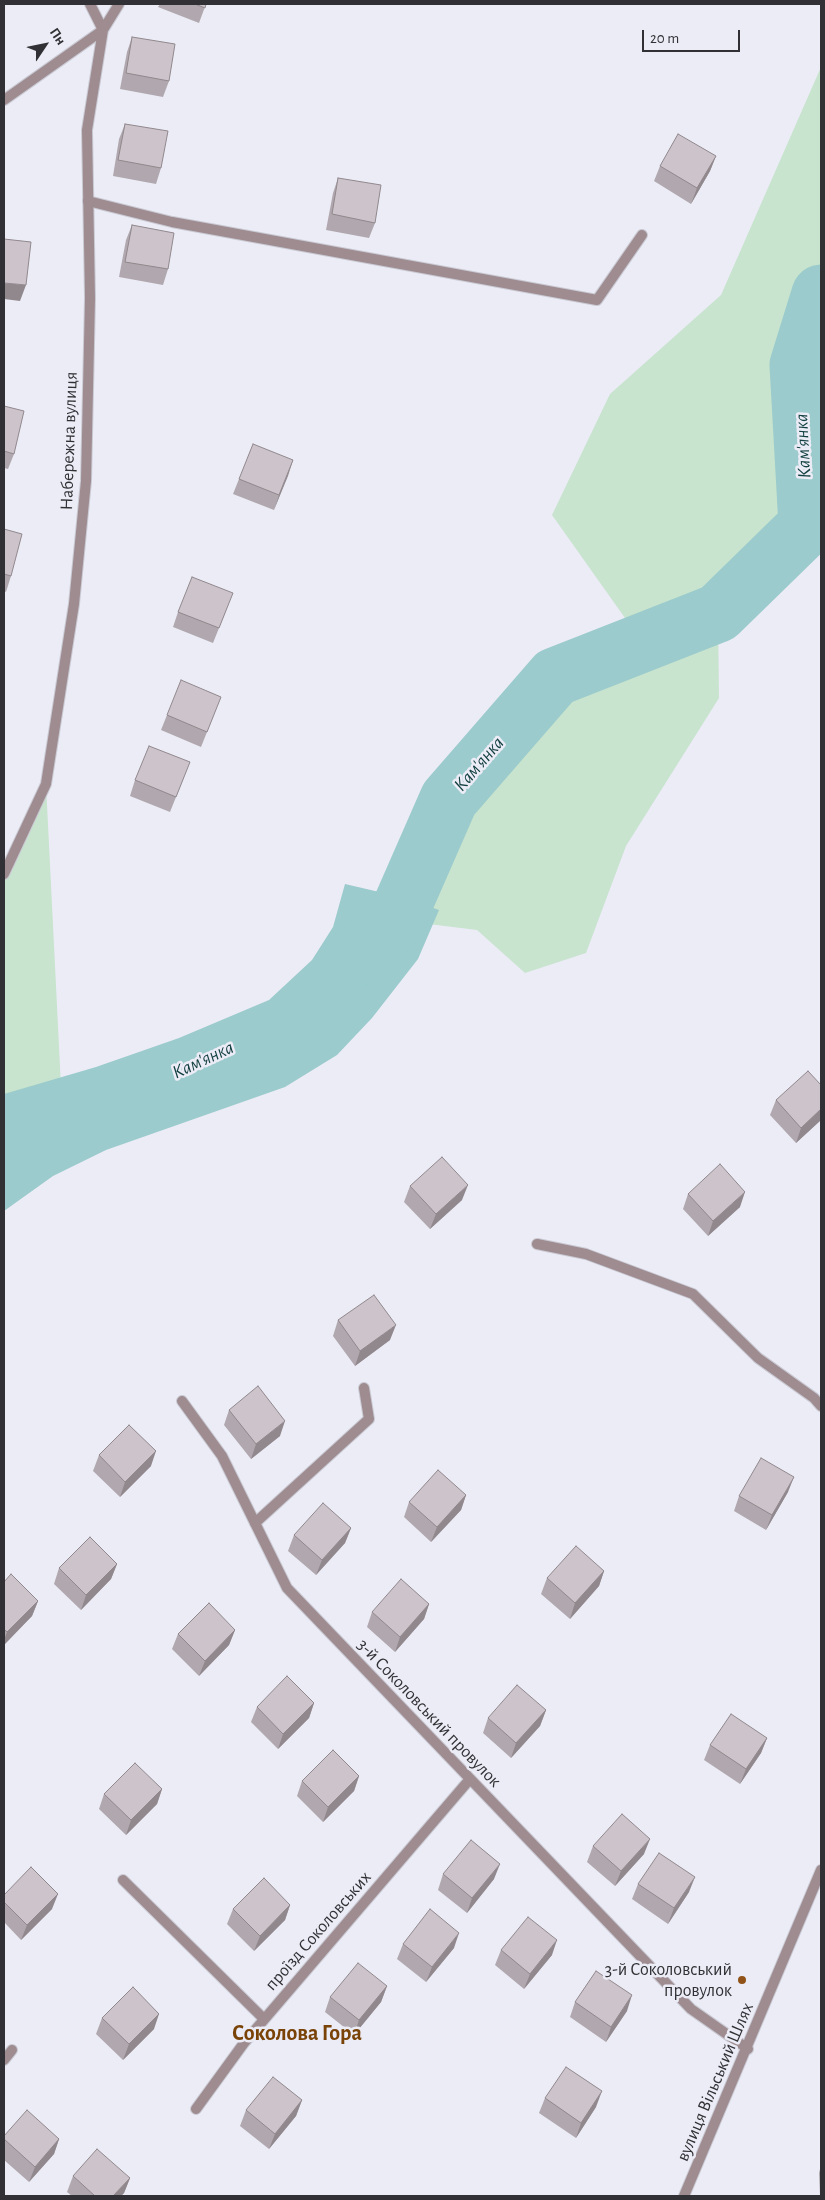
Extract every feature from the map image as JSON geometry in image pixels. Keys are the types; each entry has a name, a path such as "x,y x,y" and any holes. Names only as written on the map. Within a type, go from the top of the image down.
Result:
{"street":[{"path":"4,100 103,30 90,4"},
{"name":"Набережна вулиця","path":"4,874 46,784 74,604 86,481 90,298 87,130 103,30 119,4"},
{"path":"88,201 172,222 597,300 642,236"},
{"path":"537,1244 586,1254 693,1294 758,1358 814,1398 821,1406"},
{"path":"255,1524 369,1419 364,1388"},
{"name":"3-й Соколовський провулок","path":"182,1401 222,1456 287,1588 691,2009 748,2049"},
{"name":"проїзд Соколовських","path":"196,2109 264,2019 470,1779"},
{"name":"вулиця Вільський Шлях","path":"684,2196 748,2049 821,1870"},
{"path":"124,1880 264,2019"},
{"path":"4,2060 12,2050"}],"shaded area":[{"path":"821,67 821,522 808,525 718,613 719,698 626,846 586,953 525,973 477,930 396,920 449,799 555,677 642,642 552,515 610,394 721,295"},
{"path":"46,784 63,1127 4,1174 4,874"}],"water":[{"path":"345,884 405,898 439,910 418,959 372,1018 337,1055 285,1087 106,1150 53,1176 4,1211 4,1094 96,1067 179,1038 269,1000 312,960 333,927"}],"building":[{"path":"195,4 206,4 205,8"},
{"path":"132,37 175,44 169,81 126,73"},
{"path":"125,124 168,131 161,168 118,160"},
{"path":"678,134 716,156 697,188 660,166"},
{"path":"338,178 381,185 375,223 332,214"},
{"path":"132,225 174,233 168,269 125,262"},
{"path":"4,239 31,242 26,285 4,283"},
{"path":"4,406 24,411 14,454 4,451"},
{"path":"253,444 293,460 279,495 239,479"},
{"path":"4,529 22,534 11,576 4,574"},
{"path":"192,577 233,593 219,628 178,612"},
{"path":"181,680 221,697 207,732 167,715"},
{"path":"149,746 190,762 176,797 135,780"},
{"path":"808,1071 821,1085 821,1109 801,1128 776,1100"},
{"path":"442,1157 468,1185 436,1214 410,1186"},
{"path":"720,1164 745,1192 713,1221 688,1194"},
{"path":"374,1295 396,1325 360,1351 338,1320"},
{"path":"258,1386 285,1421 256,1444 229,1410"},
{"path":"129,1425 156,1451 125,1482 99,1455"},
{"path":"761,1458 794,1477 772,1515 739,1496"},
{"path":"438,1470 466,1495 437,1527 409,1502"},
{"path":"323,1503 351,1528 322,1560 294,1535"},
{"path":"90,1537 117,1564 86,1595 59,1568"},
{"path":"576,1546 604,1571 575,1603 547,1578"},
{"path":"11,1574 38,1601 7,1632 4,1629 4,1582"},
{"path":"401,1579 429,1604 400,1637 372,1612"},
{"path":"209,1603 235,1630 205,1661 178,1634"},
{"path":"287,1676 314,1703 283,1734 257,1707"},
{"path":"517,1685 546,1710 516,1743 488,1718"},
{"path":"731,1714 767,1738 746,1769 710,1745"},
{"path":"333,1750 359,1776 328,1807 302,1781"},
{"path":"135,1763 162,1789 131,1820 104,1794"},
{"path":"622,1814 650,1839 621,1871 593,1846"},
{"path":"471,1840 500,1864 472,1898 443,1874"},
{"path":"659,1853 695,1877 674,1908 638,1884"},
{"path":"31,1867 58,1894 27,1925 4,1902 4,1895"},
{"path":"264,1878 290,1905 260,1936 233,1909"},
{"path":"430,1909 459,1933 432,1967 403,1944"},
{"path":"528,1917 557,1940 530,1974 501,1950"},
{"path":"358,1963 387,1986 359,2020 330,1997"},
{"path":"596,1971 632,1995 611,2027 575,2002"},
{"path":"133,1987 159,2014 129,2044 102,2018"},
{"path":"566,2067 602,2091 581,2123 545,2098"},
{"path":"273,2077 302,2100 275,2134 246,2110"},
{"path":"27,2110 59,2139 35,2167 4,2139 4,2136"},
{"path":"97,2149 130,2178 113,2196 95,2196 73,2176"}],"waterway":[{"name":"Кам'янка","path":"353,959 396,920 449,799 555,677 718,613 808,525 799,365 821,294"}],"place":[{"name":"3-й Соколовський провулок","path":"742,1980"}],"district":[{"name":"Соколова Гора","path":"297,2033"}]}
